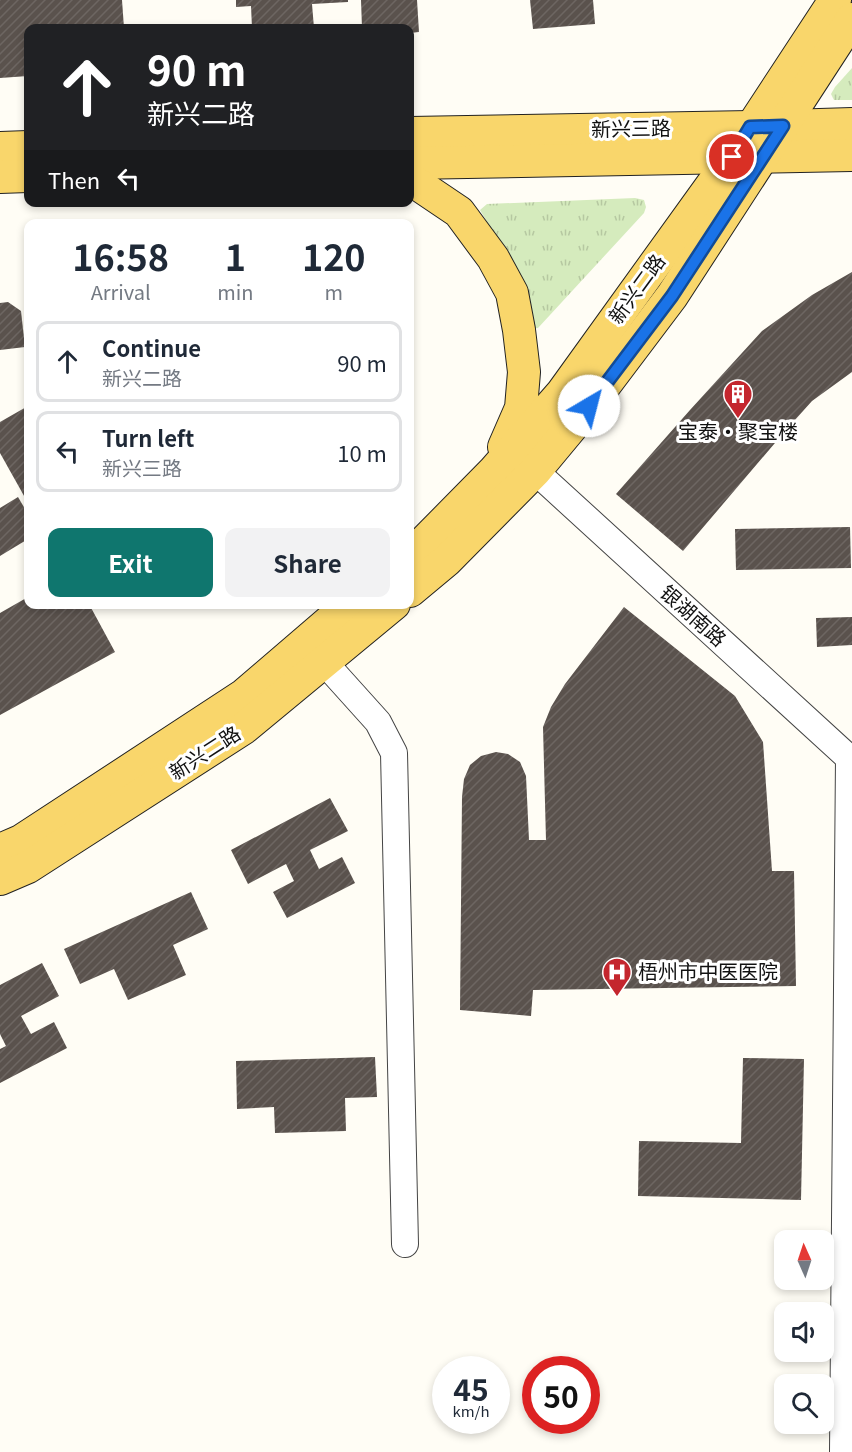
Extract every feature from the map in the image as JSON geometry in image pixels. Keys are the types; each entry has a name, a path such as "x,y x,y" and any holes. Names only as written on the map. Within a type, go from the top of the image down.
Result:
{"main road":[{"name":"新兴二路","path":"414,550 494,471 562,393 732,157 835,0"},
{"path":"414,588 446,561 535,471 589,406 672,296 852,19"},
{"name":"新兴三路","path":"414,133 852,124"},
{"path":"0,148 24,147"},
{"name":"新兴三路","path":"414,163 852,156"},
{"path":"0,177 24,176"},
{"path":"414,182 459,212 493,258 512,293 524,372 520,408 494,471"},
{"name":"新兴二路","path":"0,850 21,841 244,695 344,609"},
{"name":"新兴二路","path":"0,879 28,867 244,728 388,609"}],"street":[{"name":"银湖南路","path":"535,471 850,758"},
{"path":"324,662 378,722 394,753 405,1244"},
{"path":"843,1452 848,1270 850,758"}],"green space":[{"path":"852,68 852,100 834,100 831,94"},
{"path":"635,198 644,200 646,207 644,213 538,328 530,329 507,256 480,210 487,204"}],"building":[{"path":"0,0 122,0 124,24 24,24 24,76 0,78"},
{"path":"236,0 348,0 348,2 312,4 314,24 252,24 251,6 236,7"},
{"path":"361,0 417,0 419,32 414,33 414,24 362,24"},
{"path":"530,0 593,0 595,24 533,29"},
{"name":"宝泰·聚宝楼","path":"852,272 852,372 812,401 683,551 616,494 762,331 812,295"},
{"path":"8,302 21,311 24,347 0,350 0,303"},
{"path":"24,408 24,496 0,453 0,422"},
{"path":"18,497 24,507 24,541 0,556 0,508"},
{"path":"850,527 851,568 736,570 735,529"},
{"path":"24,599 24,609 92,609 115,652 0,715 0,613"},
{"path":"624,607 735,696 763,742 772,871 794,871 796,986 533,990 531,1016 460,1010 464,779 470,765 481,756 496,752 508,754 520,762 526,776 529,840 546,840 543,727 551,707 565,684"},
{"path":"852,617 852,645 817,647 816,618"},
{"path":"330,798 348,831 310,850 319,869 342,857 355,883 287,918 273,892 294,881 286,864 248,884 231,850"},
{"path":"191,892 208,929 173,945 186,975 128,1000 114,969 80,984 64,949"},
{"path":"42,963 59,996 21,1016 31,1034 54,1022 67,1048 0,1083 0,1049 6,1046 0,1034 0,985"},
{"path":"375,1057 377,1097 345,1098 346,1131 275,1133 274,1107 237,1109 236,1061"},
{"path":"743,1058 804,1059 801,1200 638,1196 639,1141 741,1143"}],"place":[{"name":"宝泰·聚宝楼","path":"738,420"},
{"name":"梧州市中医医院","path":"617,998"}],"route":[{"path":"589,406 672,296 783,126 750,127 732,157"}]}
